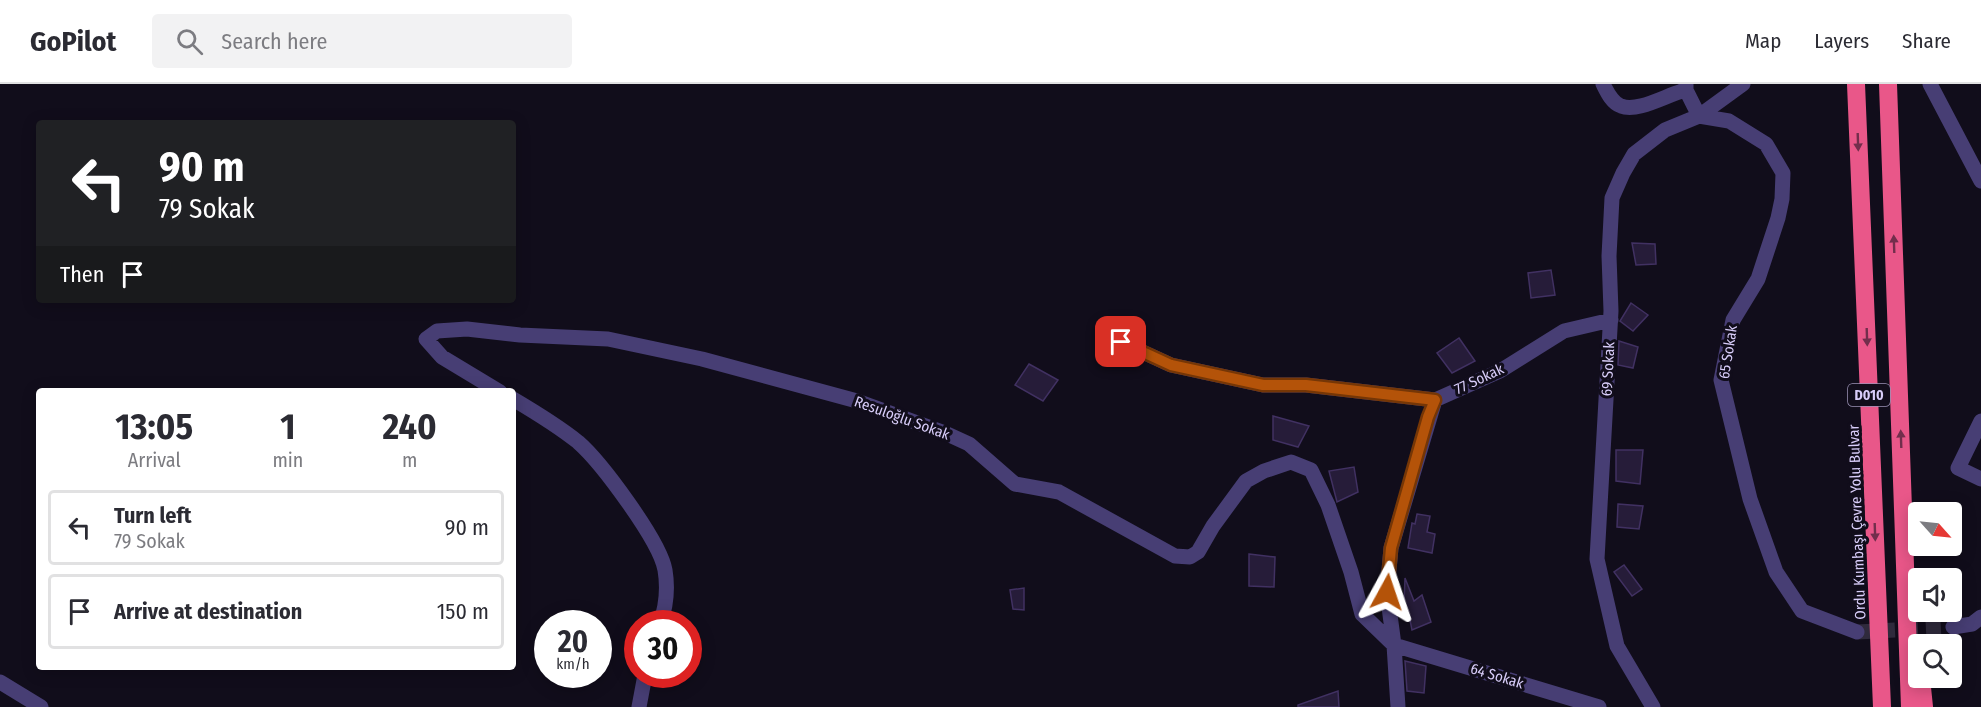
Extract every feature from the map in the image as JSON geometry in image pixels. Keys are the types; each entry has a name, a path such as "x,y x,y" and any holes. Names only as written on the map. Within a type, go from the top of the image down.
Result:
{"highway":[{"name":"Ordu Kumbaşı Çevre Yolu Bulvar","path":"1856,84 1882,707"},
{"name":"D010","path":"1888,84 1910,707"},
{"path":"1902,476 1916,634"},
{"path":"1922,688 1924,707"}],"street":[{"path":"1603,84 1619,106 1635,108 1686,87 1700,116"},
{"name":"69 Sokak","path":"1653,707 1617,646 1598,559 1611,320 1609,256 1612,198 1634,154 1665,130 1700,116 1743,84"},
{"path":"1930,84 1981,182"},
{"name":"65 Sokak","path":"1700,116 1729,121 1766,144 1783,173 1782,199 1778,218 1758,279 1733,320 1721,380 1750,499 1776,572 1802,611 1857,632"},
{"name":"77 Sokak","path":"1435,400 1500,371 1564,331 1611,320"},
{"name":"Resuloğlu Sokak","path":"493,388 442,357 426,339 437,331 467,329 520,335 608,339 702,359 857,401 945,432 969,444 1015,484 1059,492 1175,556 1190,557 1198,552 1213,526 1246,481 1264,471 1291,462 1311,470 1328,505 1351,572 1362,614 1394,645"},
{"path":"1121,342 1171,365 1263,385 1306,385 1435,400 1428,417 1391,548 1387,592 1394,645 1398,707"},
{"path":"516,401 578,443 607,475 647,531 665,568 667,594 663,610"},
{"path":"1981,421 1958,468 1981,479"},
{"path":"1953,627 1972,624 1981,617"},
{"name":"64 Sokak","path":"1394,645 1572,703 1599,707"},
{"path":"0,682 41,707"},
{"path":"639,707 643,688"}],"building":[{"path":"1632,243 1655,244 1656,264 1636,265"},
{"path":"1551,270 1555,295 1531,298 1528,273"},
{"path":"1631,303 1648,315 1633,331 1620,321"},
{"path":"1459,338 1475,361 1452,373 1437,353"},
{"path":"1619,341 1638,347 1633,368 1618,365"},
{"path":"1029,364 1058,380 1043,401 1015,385"},
{"path":"1273,416 1309,426 1298,447 1273,440"},
{"path":"1616,450 1643,450 1640,484 1616,481"},
{"path":"1354,467 1358,492 1337,502 1329,471"},
{"path":"1618,504 1643,506 1639,529 1617,527"},
{"path":"1417,514 1430,516 1427,532 1435,534 1432,553 1408,548 1412,523 1415,524"},
{"path":"1249,554 1275,557 1274,587 1249,586"},
{"path":"1624,565 1642,589 1632,596 1614,572"},
{"path":"1405,578 1414,601 1422,595 1431,622 1412,630 1409,615 1405,617 1401,607 1404,604"},
{"path":"1024,588 1024,610 1013,609 1010,590"},
{"path":"1405,661 1426,666 1424,693 1407,691"},
{"path":"1338,691 1339,707 1298,707 1298,705"}],"tunnel":[{"path":"1857,632 1953,627"}],"route":[{"path":"1121,342 1171,365 1263,385 1306,385 1435,400 1428,417 1391,548 1387,592"}]}
